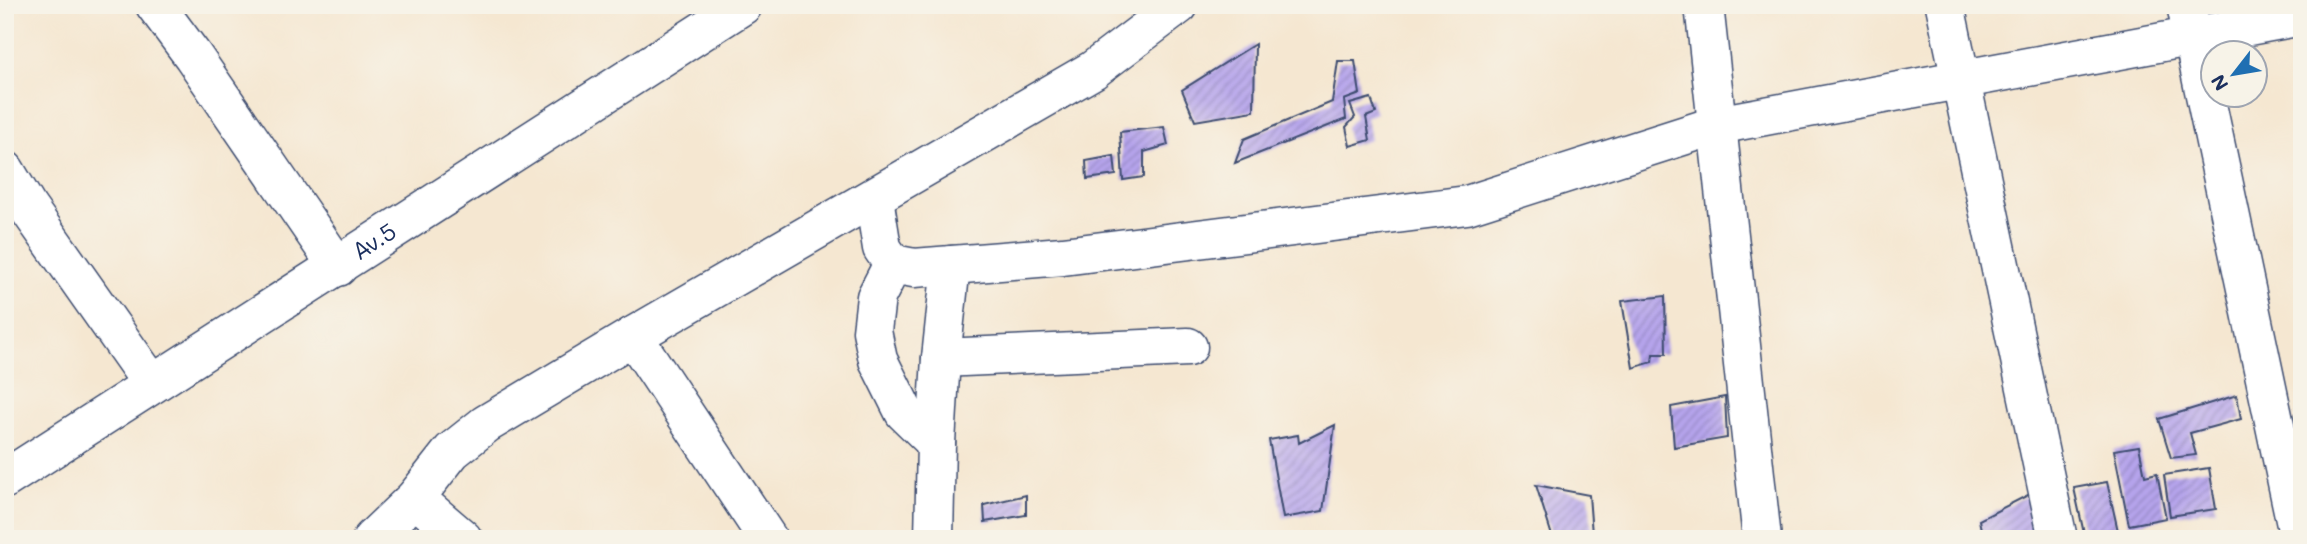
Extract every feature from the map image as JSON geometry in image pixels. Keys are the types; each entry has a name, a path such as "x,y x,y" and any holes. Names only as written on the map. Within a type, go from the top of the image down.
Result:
{"street":[{"path":"155,5 338,268"},
{"name":"Av.5","path":"5,479 338,268 744,5"},
{"path":"372,539 415,498 452,452 486,424 1093,70 1179,5"},
{"path":"1704,5 1762,539"},
{"path":"1945,5 2058,539"},
{"path":"874,198 882,248 893,264 914,268 1063,256 1467,205 1717,125 1961,80 2190,21 2302,16"},
{"path":"2190,21 2301,539"},
{"path":"5,170 28,208 152,384"},
{"path":"893,264 876,297 872,331 878,360 904,412 936,443"},
{"path":"934,539 941,358 951,265"},
{"path":"633,336 768,539"},
{"path":"941,358 1188,347"},
{"path":"415,498 463,539"}],"building":[{"path":"1255,44 1254,111 1195,121 1182,90"},
{"path":"1338,61 1355,61 1360,94 1344,100 1346,119 1235,163 1244,139 1332,102"},
{"path":"1371,98 1376,113 1366,117 1370,140 1350,146 1346,127 1355,117 1350,104"},
{"path":"1164,127 1168,145 1144,152 1144,177 1123,180 1120,132"},
{"path":"1114,156 1116,175 1087,179 1086,161"},
{"path":"1665,296 1666,354 1653,354 1652,362 1633,368 1622,301"},
{"path":"2237,395 2241,419 2190,433 2196,455 2171,458 2159,419"},
{"path":"1725,397 1727,438 1674,447 1671,407"},
{"path":"1335,425 1323,511 1283,518 1269,440 1298,435 1299,443"},
{"path":"2139,446 2145,476 2157,473 2166,518 2129,525 2114,450"},
{"path":"2209,468 2216,509 2170,516 2164,475"},
{"path":"2107,482 2118,531 2085,538 2074,488"},
{"path":"1536,485 1589,495 1592,534 1577,539 1553,539"},
{"path":"2030,494 2040,539 1983,539 1979,520"},
{"path":"1026,495 1026,515 985,522 984,505"}]}
